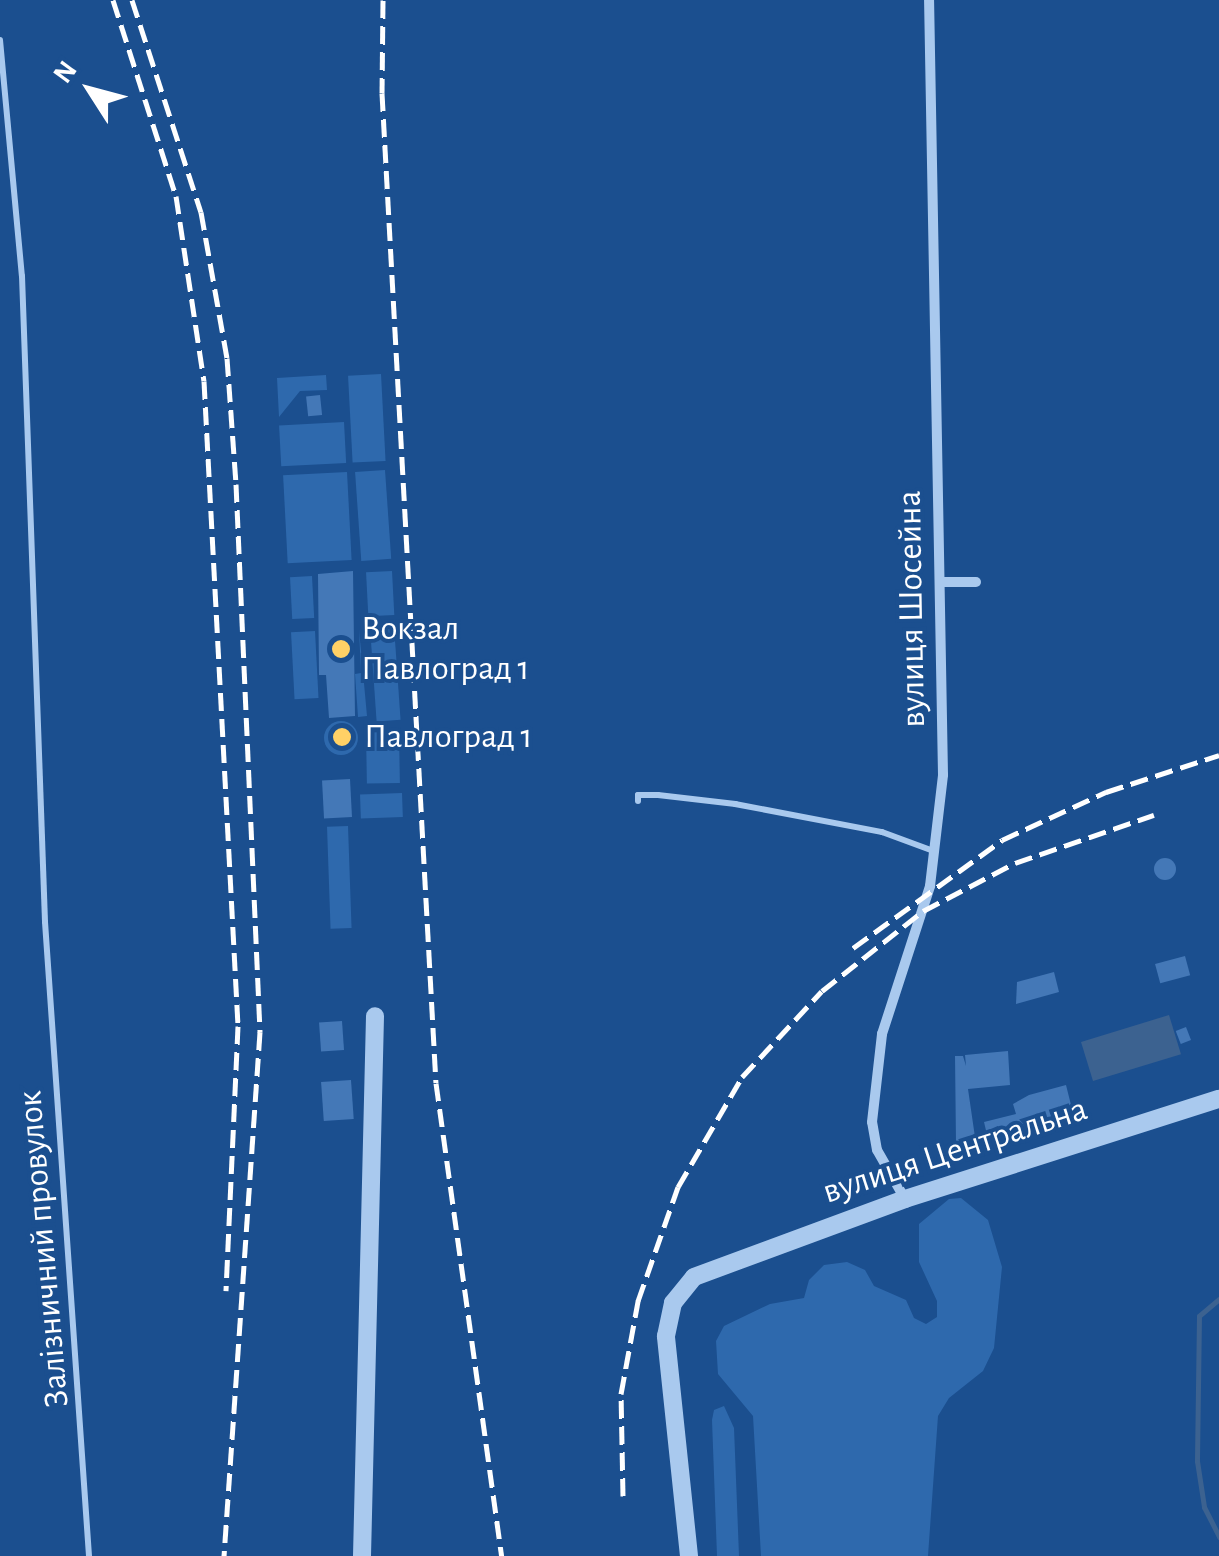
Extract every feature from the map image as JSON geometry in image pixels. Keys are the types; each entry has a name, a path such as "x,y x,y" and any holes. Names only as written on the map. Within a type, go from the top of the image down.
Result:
{"street":[{"name":"вулиця Шосейна","path":"905,1199 878,1150 872,1093 894,990 930,886 931,850 943,775 929,0"},
{"path":"940,582 976,582"},
{"path":"362,1556 375,1016"},
{"name":"вулиця Центральна","path":"689,1556 666,1336 680,1291 712,1267 905,1199 1219,1100"}],"lane":[{"name":"Залізничний провулок","path":"0,40 22,276 45,922 89,1556"},
{"path":"638,801 638,795 658,795 736,804 882,832 931,850"}],"shaded area":[{"path":"381,374 386,461 353,463 348,376"},
{"path":"326,375 327,390 300,391 279,417 277,378"},
{"path":"344,422 346,463 281,466 279,425"},
{"path":"385,470 391,559 361,561 355,472"},
{"path":"347,472 352,560 288,563 283,475"},
{"path":"392,571 394,615 368,616 366,572"},
{"path":"312,576 314,618 292,619 290,577"},
{"path":"394,626 401,720 377,721 370,628"},
{"path":"359,629 367,716 358,717 355,674 361,673"},
{"path":"315,631 319,698 295,699 291,632"},
{"path":"341,721 353,726 358,738 353,750 341,755 329,750 324,738 329,726"},
{"path":"399,732 400,783 367,784 366,733"},
{"path":"402,793 403,817 361,818 360,794"},
{"path":"348,826 352,928 331,929 327,827"},
{"path":"1169,1015 1181,1054 1093,1081 1081,1042"},
{"path":"961,1198 988,1220 1002,1267 994,1348 983,1371 949,1398 938,1416 928,1556 761,1556 753,1416 718,1374 716,1341 724,1326 770,1304 804,1298 809,1280 824,1265 847,1262 865,1270 874,1286 906,1300 914,1318 926,1324 937,1317 937,1301 919,1262 919,1224 949,1199"},
{"path":"724,1406 734,1428 739,1556 717,1556 712,1420 714,1410"}],"building":[{"path":"320,395 322,415 308,416 306,396"},
{"name":"Вокзал Павлоград 1","path":"353,571 355,716 329,718 326,675 319,675 318,574"},
{"path":"350,779 352,817 324,818 322,780"},
{"path":"1165,858 1173,861 1173,877 1165,880 1157,877 1154,869 1157,861"},
{"path":"1185,956 1190,975 1160,983 1155,964"},
{"path":"1054,972 1059,992 1016,1004 1017,982"},
{"path":"342,1021 344,1050 321,1052 319,1023"},
{"path":"1186,1027 1191,1040 1181,1044 1176,1031"},
{"path":"1008,1051 1010,1085 968,1089 976,1144 956,1144 955,1056 963,1056 966,1066 965,1055"},
{"path":"351,1080 354,1119 324,1121 321,1082"},
{"path":"1066,1085 1072,1109 988,1139 984,1122 1016,1114 1013,1104 1029,1095"}],"waterway":[{"path":"1219,1299 1199,1316 1197,1461 1204,1507 1219,1537"}],"railway":[{"path":"113,0 176,196 204,381 238,1026 226,1291"},
{"path":"132,0 201,212 227,358 236,484 260,1032 224,1556"},
{"path":"383,0 382,93 436,1083 502,1556"},
{"path":"853,948 1002,840 1106,792 1219,755"},
{"path":"623,1496 621,1394 638,1301 678,1187 742,1077 822,991 923,911 1015,863 1154,815"}],"place":[{"name":"Вокзал Павлоград 1","path":"341,649"},
{"name":"Павлоград 1","path":"342,737"}]}
